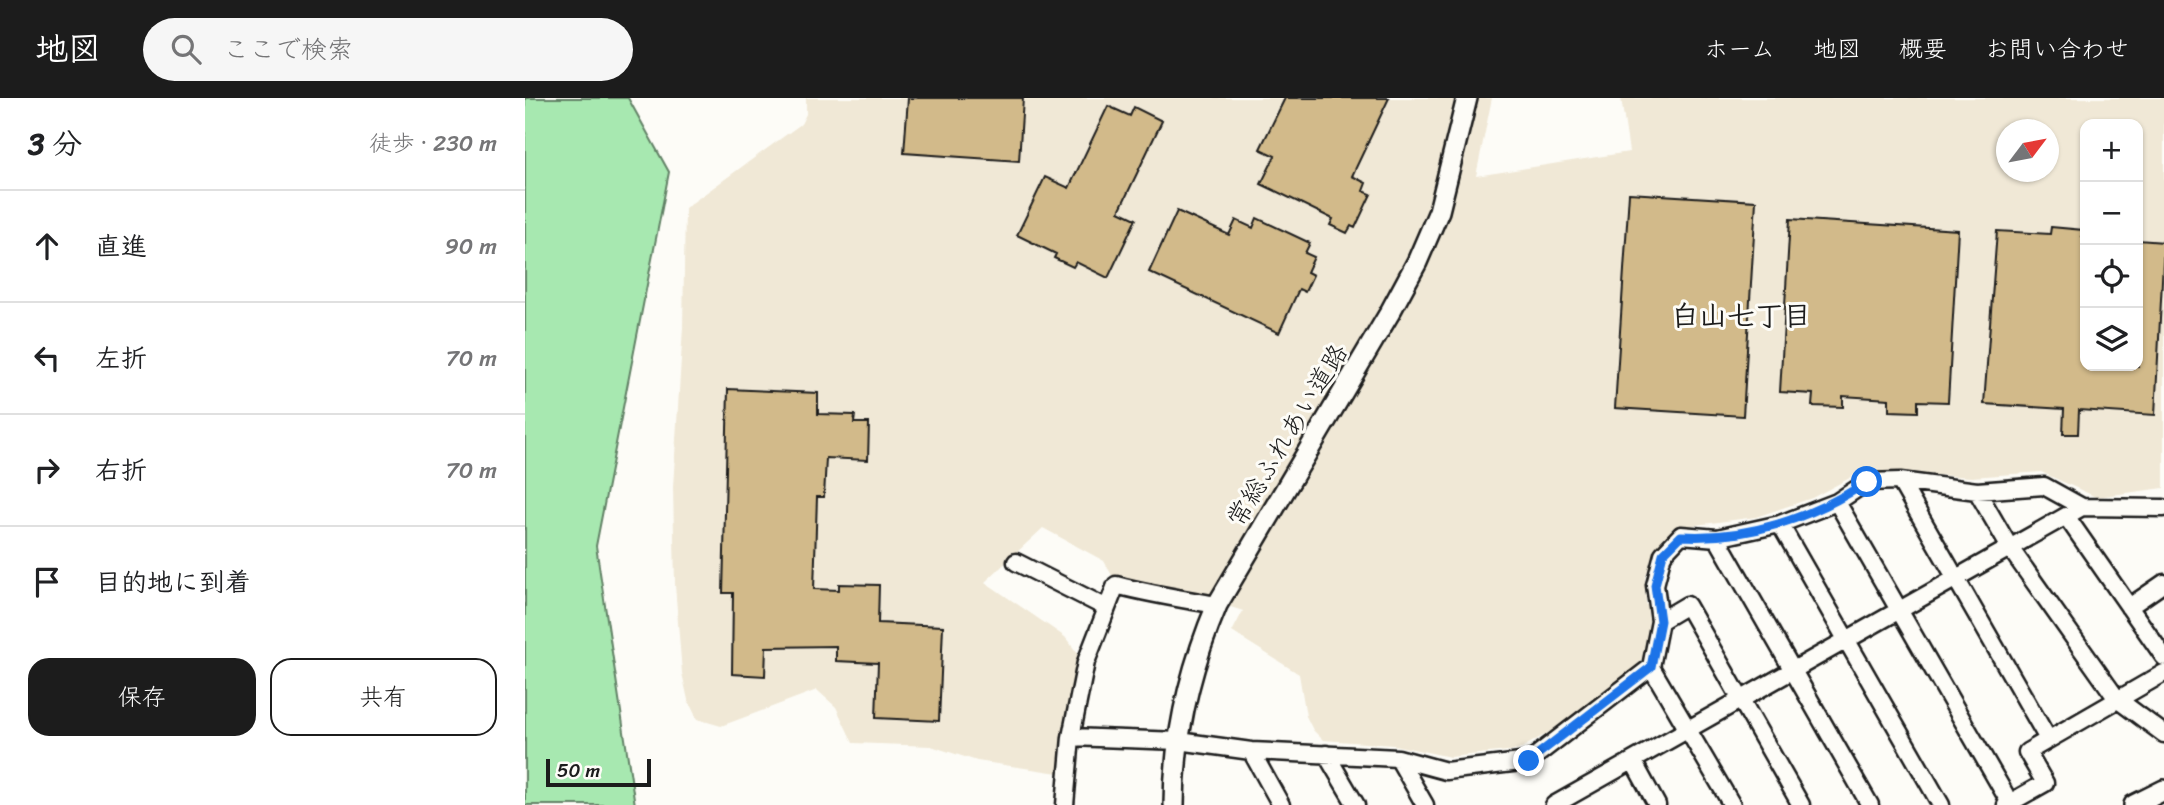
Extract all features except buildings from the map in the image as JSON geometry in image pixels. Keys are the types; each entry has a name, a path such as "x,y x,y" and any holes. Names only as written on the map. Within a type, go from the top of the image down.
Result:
{"street":[{"name":"常総ふれあい道路","path":"1174,805 1179,741 1191,676 1217,605 1383,326 1417,262 1439,211 1467,98"},
{"path":"1900,481 2048,739"},
{"path":"1071,737 1179,741 1251,751 1398,758 1446,771 1529,761 1651,667 1660,621 1655,585 1663,554 1681,536 1717,538 1780,524 1837,502 1867,482 1900,481 1977,491 2044,485 2082,507 2164,508"},
{"path":"1977,491 2010,548 2117,699 2164,734"},
{"path":"1837,502 2008,804 2045,783 2027,752 2164,673"},
{"path":"1554,805 1579,799 1633,761 2082,507"},
{"path":"2066,516 2164,657"},
{"path":"1780,524 1941,805"},
{"path":"1717,538 1870,805"},
{"path":"1016,562 1105,607"},
{"path":"2129,607 2164,583"},
{"path":"1065,805 1071,737 1086,662 1105,607 1116,585 1167,598 1184,597 1217,605"},
{"path":"1660,621 1687,605 1801,805"},
{"path":"1651,667 1731,805"},
{"path":"1251,751 1280,804"},
{"path":"1327,754 1356,805"},
{"path":"1398,758 1425,805"},
{"path":"1633,761 1657,805"},
{"path":"2134,805 2164,790"}],"shaded area":[{"path":"806,98 1492,98 1476,176 1629,152 1621,98 2164,98 2164,488 2096,497 2041,472 1972,477 1863,471 1812,498 1756,517 1673,528 1656,549 1645,578 1646,604 1660,621 1648,657 1560,726 1518,750 1450,757 1394,745 1323,740 1313,730 1306,716 1299,674 1232,632 1243,611 1196,596 1114,579 1104,561 1043,528 985,582 1065,637 1082,659 1065,774 977,761 931,746 853,743 836,707 817,690 721,726 697,719 688,700 682,673 675,585 673,487 683,327 685,208 801,124 806,114"}],"green space":[{"path":"525,98 628,98 669,172 596,546 635,805 525,805"}],"district":[{"name":"白山七丁目","path":"1741,315"}],"route":[{"path":"1529,761 1651,667 1660,621 1655,585 1663,554 1681,536 1717,538 1780,524 1837,502 1867,482"}]}
